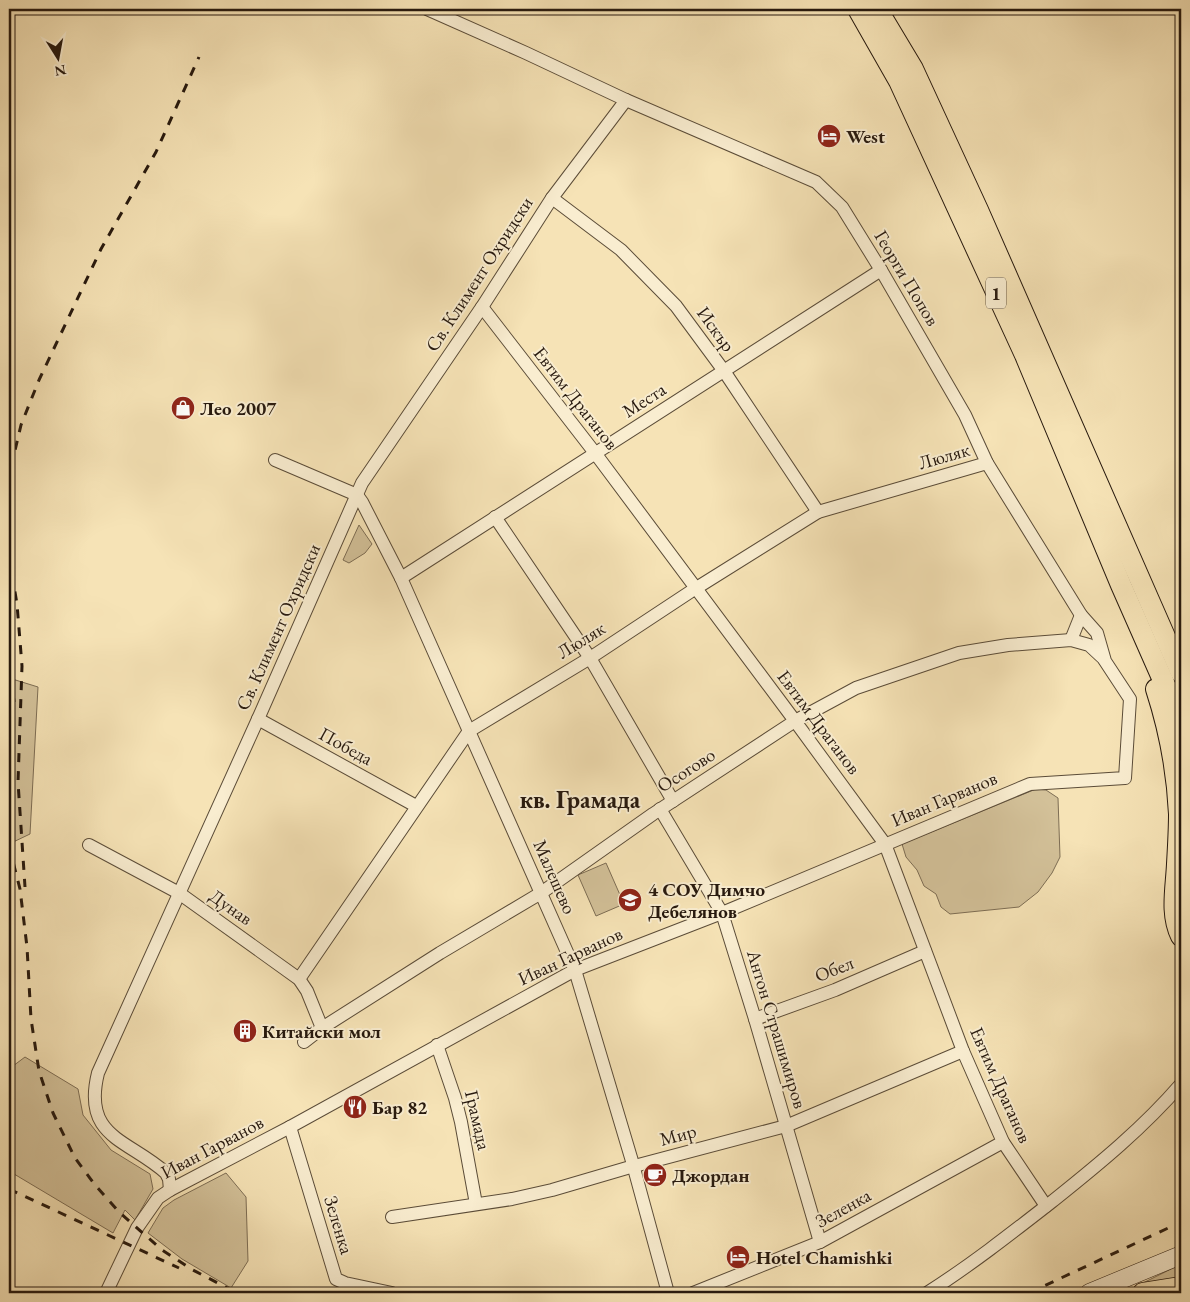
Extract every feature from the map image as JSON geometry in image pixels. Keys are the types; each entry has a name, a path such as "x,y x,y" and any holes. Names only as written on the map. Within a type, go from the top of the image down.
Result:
{"main road":[{"name":"1","path":"858,9 898,81 1130,580 1181,673"},
{"name":"1","path":"877,9 913,69 978,210 1130,580 1181,721"},
{"path":"1130,580 1181,662"},
{"path":"1130,580 1165,719 1175,768 1179,815 1175,916 1181,936"},
{"path":"1104,1293 1181,1254"},
{"path":"1089,1293 1147,1270"},
{"path":"1143,1293 1181,1287"}],"street":[{"name":"Георги Попов","path":"427,9 626,100 816,182 842,207 881,270 965,415 987,463 1081,615 1097,633 1105,661 1130,699 1126,778"},
{"name":"Св. Климент Охридски","path":"170,1190 169,1179 166,1173 113,1137 98,1117 94,1099 98,1073 362,483 482,307 552,198 626,100"},
{"name":"Искър","path":"552,198 621,250 676,306 724,371 818,512"},
{"name":"Места","path":"401,578 881,270"},
{"name":"Евтим Драганов","path":"482,307 696,588 885,844 963,1051 1003,1142 1046,1206"},
{"path":"275,460 357,496"},
{"name":"Люляк","path":"299,979 469,731 590,658 696,588 818,512 987,463"},
{"name":"Малешево","path":"357,496 362,502 401,578 575,970 634,1166 668,1293"},
{"path":"495,517 590,658 673,800"},
{"path":"1081,615 1071,640 1090,645 1105,661"},
{"name":"Осогово","path":"304,1042 322,1028 440,953 541,893 673,800 795,721 856,688 959,654 1008,645 1071,640"},
{"name":"Победа","path":"258,719 416,806"},
{"name":"Иван Гарванов","path":"106,1293 145,1216 158,1198 575,970 722,912 1030,784 1126,778"},
{"name":"Антон Страшимиров","path":"660,809 722,912 820,1242"},
{"name":"Дунав","path":"89,845 179,893 299,979 307,991 322,1028"},
{"name":"Обел","path":"755,1019 835,990 925,951"},
{"name":"Грамада","path":"437,1045 461,1122 476,1204"},
{"name":"Мир","path":"392,1218 552,1190 634,1166 786,1126 963,1051"},
{"path":"927,1293 1016,1230 1111,1155 1143,1126 1181,1084"},
{"name":"Зеленка","path":"290,1127 336,1279 345,1283 392,1293"},
{"name":"Зеленка","path":"693,1293 820,1242 1003,1142"}],"shaded area":[{"path":"359,525 372,544 365,553 349,563 343,560"},
{"path":"9,678 38,687 30,834 9,844"},
{"path":"1036,789 1046,790 1058,798 1060,857 1052,873 1038,892 1019,907 950,914 941,907 936,894 924,886 917,870 906,857 902,844"},
{"path":"606,863 624,904 596,916 578,875"},
{"path":"25,1057 78,1089 83,1115 111,1150 150,1174 153,1189 135,1220 125,1210 113,1233 9,1171 9,1069"},
{"path":"226,1173 246,1197 248,1261 231,1288 182,1259 148,1233 163,1208 174,1200"},
{"path":"1181,1264 1181,1282 1137,1286"}],"railway":[{"path":"9,485 21,425 39,380 101,249 156,152 199,57"},
{"path":"9,556 17,604 22,666 18,782 25,887"},
{"path":"9,659 14,702"},
{"path":"9,846 20,889 27,947 31,1019 39,1071 53,1113 75,1158 95,1185 119,1212 162,1250 193,1270 237,1293"},
{"path":"9,1189 179,1268"},
{"path":"1029,1293 1181,1222"}],"place":[{"name":"West","path":"829,136"},
{"name":"Лео 2007","path":"183,408"},
{"name":"4 СОУ Димчо Дебелянов","path":"630,900"},
{"name":"Китайски мол","path":"245,1031"},
{"name":"Бар 82","path":"355,1107"},
{"name":"Джордан","path":"655,1175"},
{"name":"Hotel Chamishki","path":"738,1257"}],"district":[{"name":"кв. Грамада","path":"580,799"}]}
